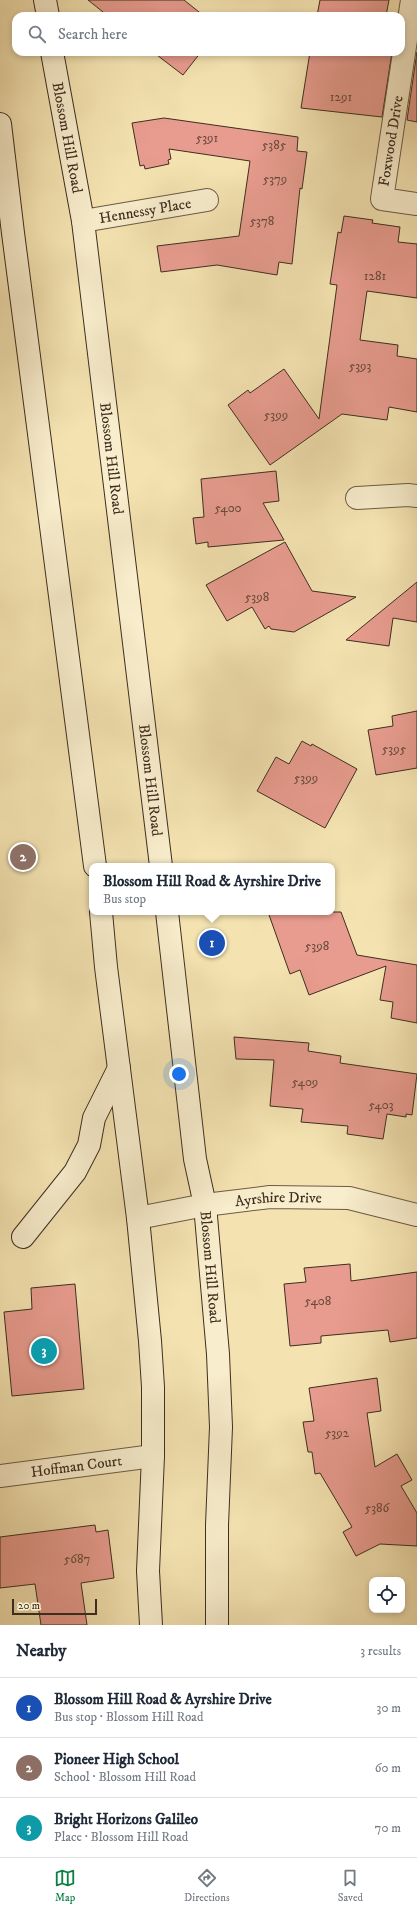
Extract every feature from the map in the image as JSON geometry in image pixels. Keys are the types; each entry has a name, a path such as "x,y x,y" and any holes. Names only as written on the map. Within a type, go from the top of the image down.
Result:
{"main road":[{"path":"46,0 48,12"},
{"name":"Foxwood Drive","path":"405,46 412,0"},
{"name":"Blossom Hill Road","path":"53,56 82,221 161,863"},
{"name":"Foxwood Drive","path":"404,56 382,199 417,204"},
{"path":"0,124 6,234 95,863"},
{"name":"Hennessy Place","path":"82,221 207,200"},
{"path":"357,498 408,495 417,496"},
{"path":"101,915 138,1218 153,1387 153,1456 148,1571 151,1625"},
{"name":"Blossom Hill Road","path":"166,915 195,1159 205,1205 218,1354 221,1427 217,1525 217,1625"},
{"path":"23,1237 75,1172 89,1145 94,1118 119,1068"},
{"name":"Ayrshire Drive","path":"138,1218 205,1205 270,1197 349,1198 417,1215"},
{"name":"Hoffman Court","path":"0,1476 153,1456"}],"building":[{"path":"88,0 184,0 199,12 103,12"},
{"path":"320,0 389,0 387,12 318,12"},
{"path":"417,52 417,122 407,120"},
{"path":"158,56 198,56 183,75"},
{"path":"309,56 391,56 382,117 301,108"},
{"path":"164,118 298,137 297,151 307,152 302,189 300,188 292,264 279,262 277,275 217,265 161,272 157,246 239,236 250,161 169,149 171,159 168,160 169,164 145,169 144,165 140,166 132,123"},
{"path":"344,216 373,220 372,223 400,227 398,242 417,244 417,298 367,291 360,340 398,345 397,356 417,359 417,412 389,407 387,420 342,414 270,465 228,405 248,390 250,393 284,369 319,419 337,285 330,284 338,232 341,233"},
{"path":"276,471 279,501 263,503 284,540 208,547 208,542 196,544 193,518 204,517 201,479"},
{"path":"285,542 312,591 356,597 294,632 271,629 269,626 265,629 252,607 227,621 206,585"},
{"path":"417,582 417,622 393,618 389,646 346,640"},
{"path":"417,711 417,768 376,775 368,730 393,726 392,716"},
{"path":"302,741 311,746 312,744 357,769 325,828 257,791 276,757 289,764"},
{"path":"335,912 341,912 357,955 417,965 417,1023 391,1018 393,1002 380,1000 386,966 309,995 300,970 290,974 269,915 335,915"},
{"path":"234,1037 309,1043 308,1051 341,1056 340,1063 417,1074 412,1115 406,1114 406,1117 387,1114 383,1139 347,1134 348,1126 301,1122 303,1109 270,1106 274,1060 236,1059"},
{"path":"350,1264 351,1281 417,1272 417,1338 390,1342 388,1330 321,1336 321,1343 290,1346 284,1284 306,1282 304,1268"},
{"path":"75,1284 84,1389 12,1396 4,1312 32,1309 31,1288"},
{"path":"377,1378 381,1411 367,1413 375,1467 397,1454 412,1480 401,1486 417,1513 417,1546 380,1544 356,1556 343,1532 352,1527 320,1473 315,1474 312,1452 308,1452 303,1422 314,1421 309,1388"},
{"path":"95,1525 96,1532 108,1530 114,1578 81,1583 87,1625 41,1625 35,1584 0,1588 0,1537"}],"place":[{"name":"Pioneer High School","path":"23,857"},
{"name":"Blossom Hill Road & Ayrshire Drive","path":"212,943"},
{"name":"Bright Horizons Galileo","path":"44,1351"}]}
